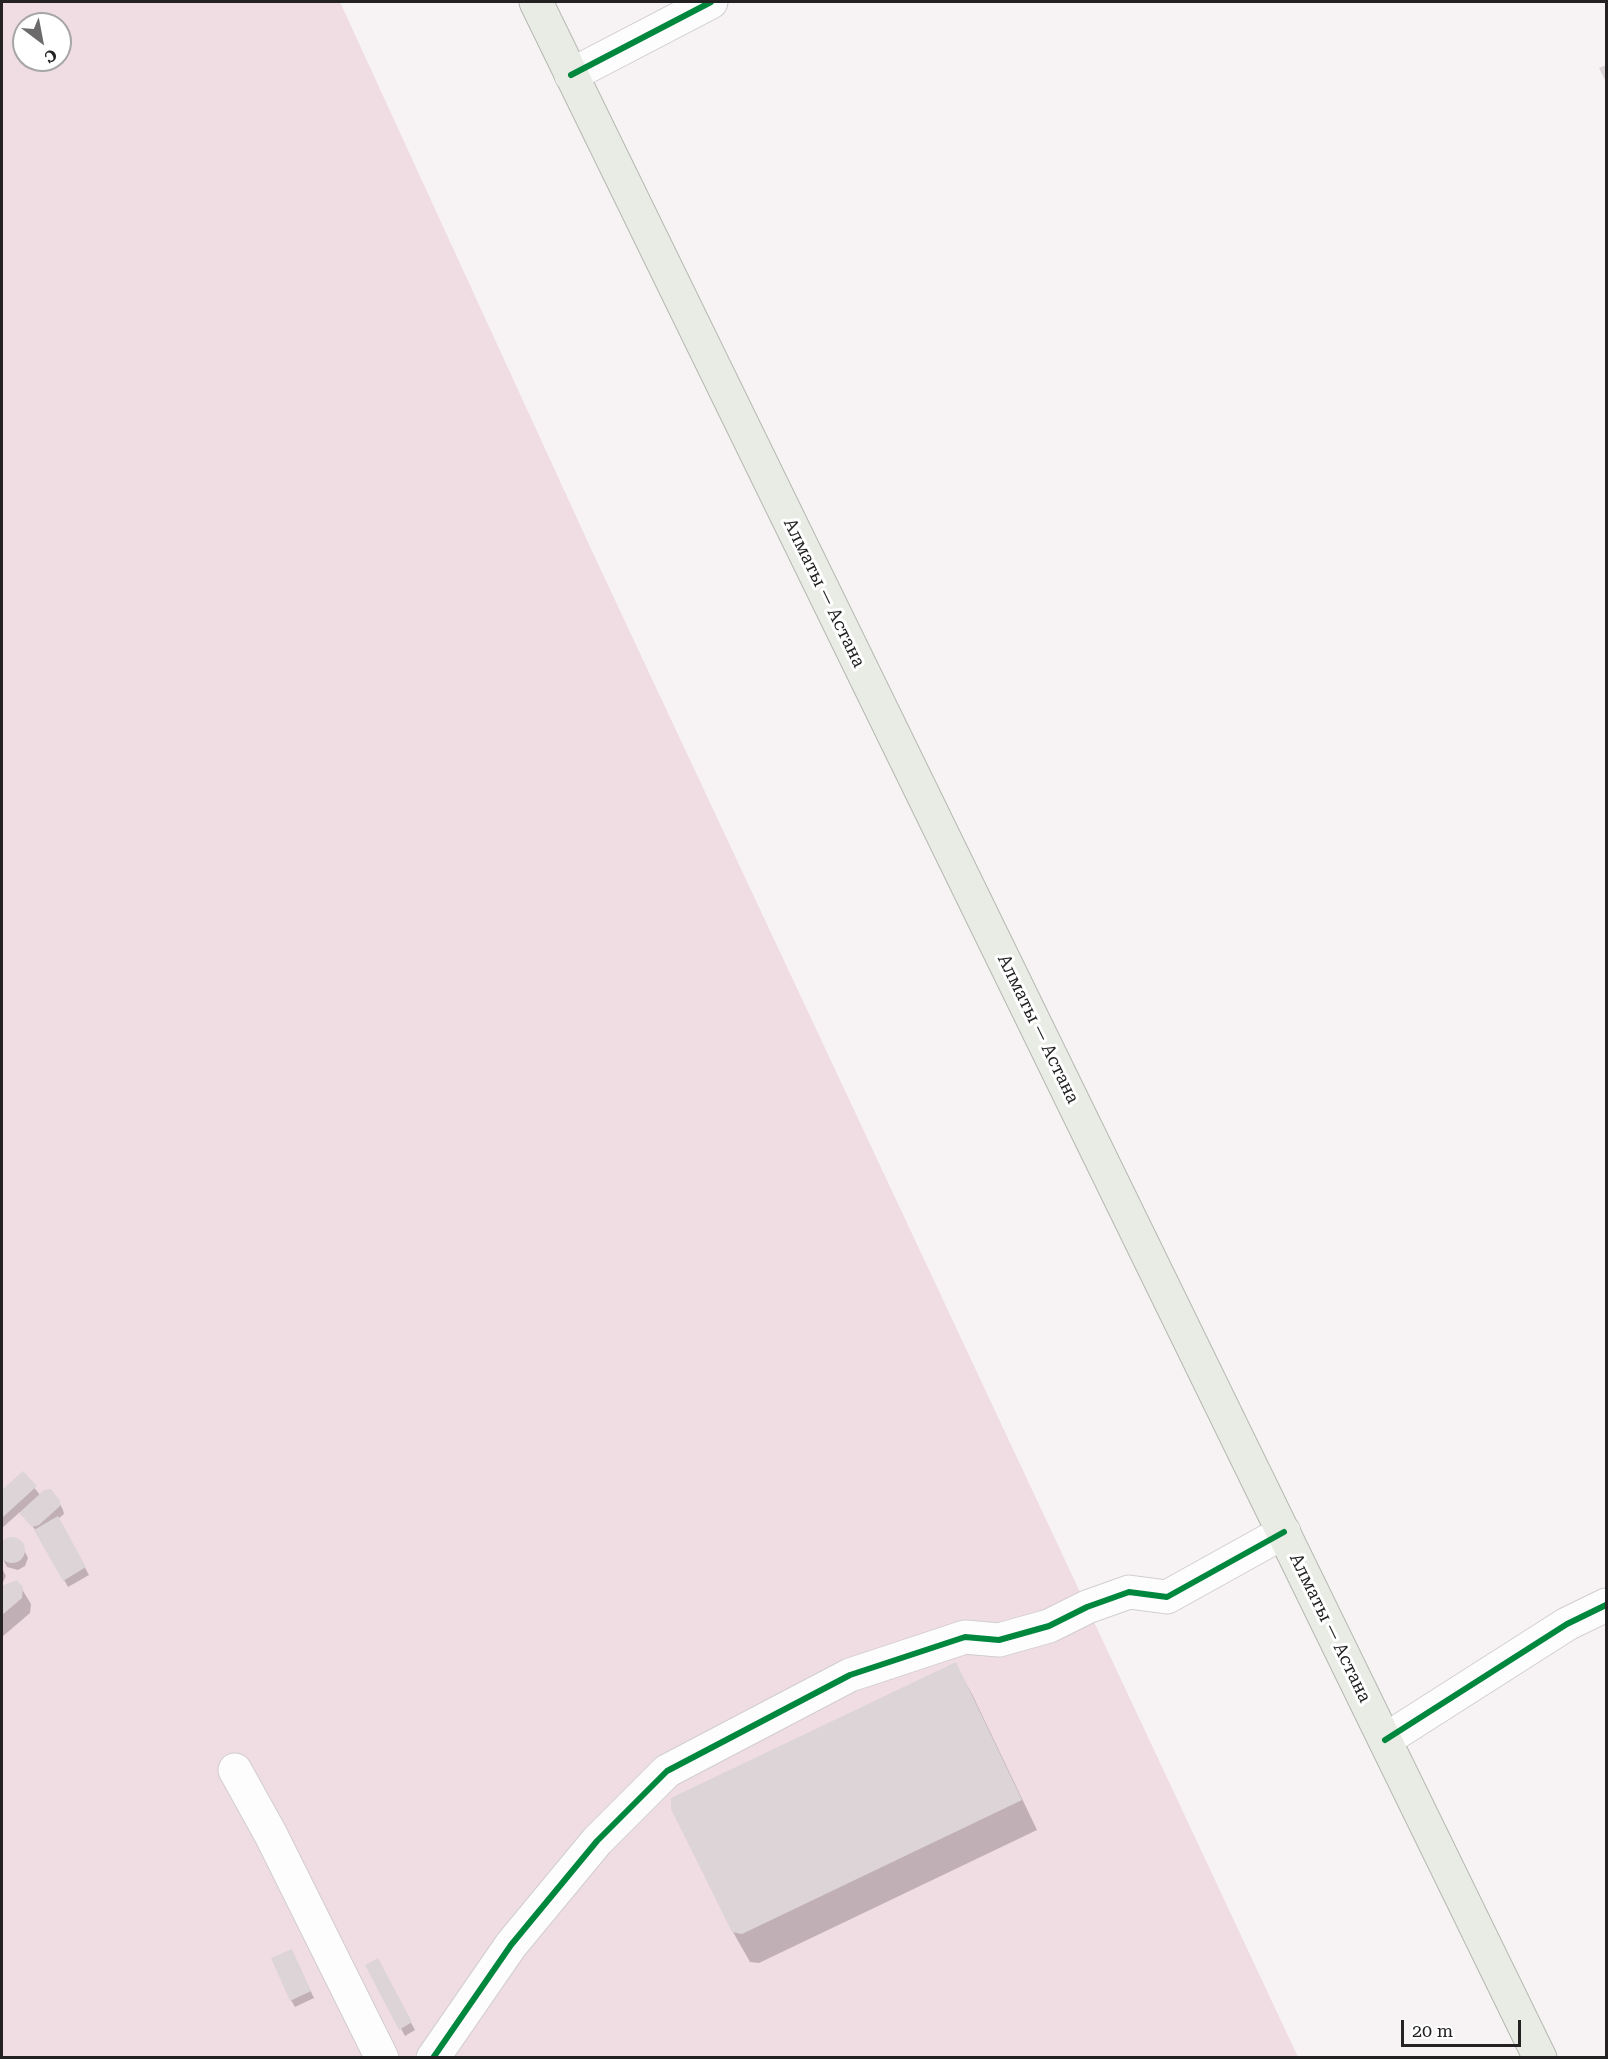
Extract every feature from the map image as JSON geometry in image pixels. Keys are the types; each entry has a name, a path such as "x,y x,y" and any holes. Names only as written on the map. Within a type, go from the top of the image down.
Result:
{"highway":[{"name":"Алматы — Астана","path":"536,2 1540,2058"}],"street":[{"path":"571,75 711,2"},
{"path":"433,2058 511,1945 597,1841 668,1771 850,1675 965,1637 999,1640 1049,1626 1087,1607 1129,1592 1167,1597 1284,1532"},
{"path":"1385,1740 1567,1624 1606,1605"},
{"path":"235,1770 271,1835 382,2058"}],"shaded area":[{"path":"2,2 340,2 592,551 1298,2057 2,2058"}],"building":[{"path":"1606,65 1606,82 1599,68"},
{"path":"23,1471 37,1486 2,1518 2,1490"},
{"path":"51,1489 60,1501 60,1506 39,1525 32,1527 19,1513 44,1490"},
{"path":"58,1516 86,1567 63,1581 34,1530"},
{"path":"12,1537 21,1541 25,1550 21,1559 12,1563 3,1559 -1,1550 3,1541"},
{"path":"17,1580 23,1587 22,1598 2,1615 2,1586"},
{"path":"956,1662 1022,1800 742,1934 732,1932 671,1809 671,1798"},
{"path":"292,1949 311,1991 290,2001 271,1958"},
{"path":"378,1958 412,2022 399,2030 365,1965"}],"cycle path":[{"path":"571,75 711,2"},
{"path":"433,2058 511,1945 597,1841 667,1771 850,1675 965,1637 999,1640 1049,1626 1087,1607 1129,1592 1167,1597 1284,1532"},
{"path":"1385,1740 1567,1624 1606,1605"}]}
